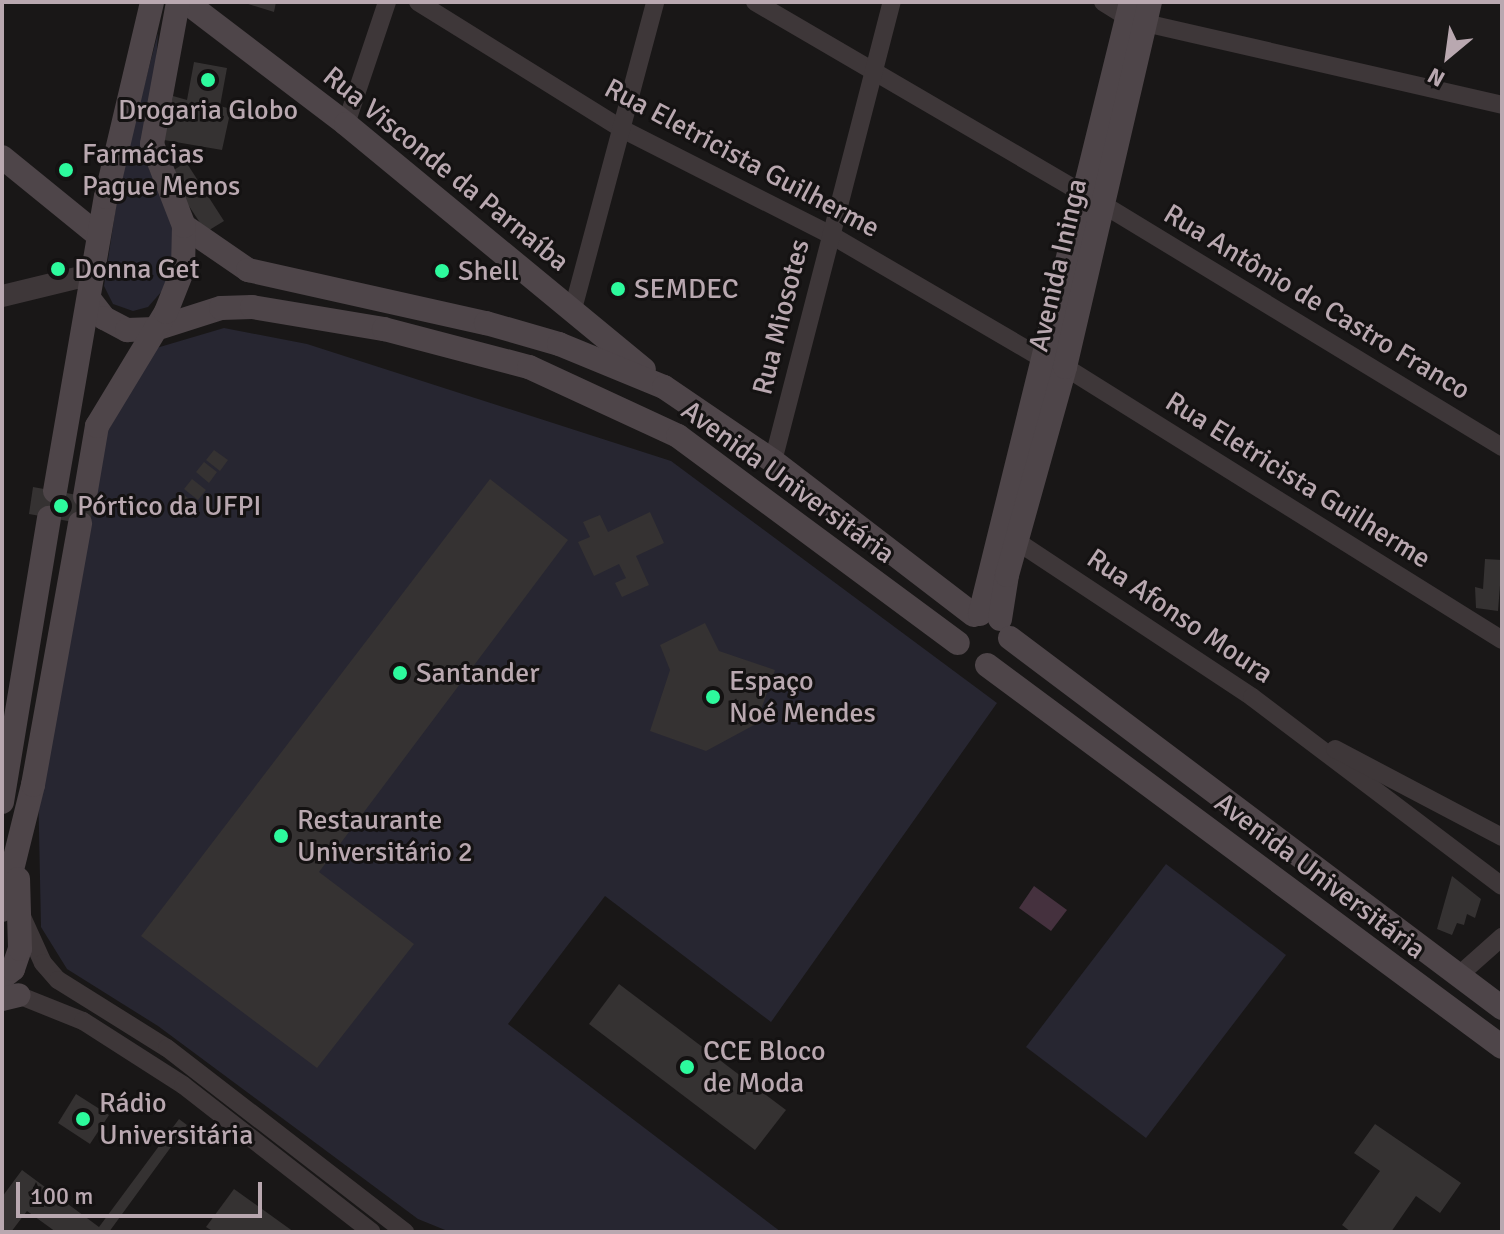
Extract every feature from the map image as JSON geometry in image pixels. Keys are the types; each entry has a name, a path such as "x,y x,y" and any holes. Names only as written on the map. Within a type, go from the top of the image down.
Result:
{"main road":[{"path":"55,491 90,300 98,235 152,2"},
{"path":"85,496 97,426 155,329 183,269 184,226 154,158 152,144 178,2"},
{"name":"Rua Visconde da Parnaíba","path":"186,2 346,124 664,387"},
{"name":"Avenida Ininga","path":"991,621 1006,537 1095,200 1138,11"},
{"path":"2,157 98,235"},
{"name":"Avenida Universitária","path":"184,226 248,270 559,344 664,387 773,461 991,621 1502,1008"},
{"path":"90,300 116,327 155,329"},
{"path":"384,329 391,302"},
{"name":"Avenida Universitária","path":"155,329 221,308 252,307 384,329 529,367 678,436 958,643 965,657 987,665 1502,1047"},
{"path":"678,436 695,409"},
{"path":"2,802 49,518"},
{"path":"6,990 17,959 11,910 17,858 80,523"},
{"path":"39,575 69,582"},
{"path":"958,643 961,626 991,621 1001,659 987,665"},
{"path":"1388,965 1389,951 1400,948 1443,975 1458,976"}],"street":[{"path":"346,124 387,2"},
{"name":"Rua Eletricista Guilherme","path":"418,2 622,129 831,235 1054,363 1502,640"},
{"path":"573,309 655,2"},
{"name":"Rua Antônio de Castro Franco","path":"755,2 875,69 1095,200 1502,447"},
{"name":"Rua Miosotes","path":"773,461 892,2"},
{"path":"1103,2 1502,105"},
{"path":"2,296 93,274"},
{"name":"Rua Afonso Moura","path":"1006,537 1312,740 1502,886"},
{"name":"Rua Afonso Moura","path":"1312,740 1357,758 1502,837"},
{"path":"11,910 43,963 58,980 167,1048 405,1232"},
{"path":"1458,976 1502,937"},
{"path":"6,990 83,1021 183,1085 372,1232"}],"shaded area":[{"path":"158,33 149,169 174,222 175,256 162,291 148,307 133,311 113,304 104,286 121,173"},
{"path":"224,328 307,344 671,461 997,703 771,1022 605,896 508,1024 781,1232 450,1232 418,1219 158,1026 67,969 41,927 38,783 102,442 153,349"},
{"path":"1166,864 1286,955 1146,1138 1026,1047"},
{"path":"1034,886 1067,910 1051,931 1019,908"}],"building":[{"path":"242,2 276,2 274,12"},
{"path":"194,62 227,68 220,106 231,109 222,150 164,140 173,96 187,100"},
{"path":"186,162 224,221 206,232 168,174"},
{"path":"214,450 228,460 220,471 206,460"},
{"path":"204,462 217,472 209,483 196,472"},
{"path":"192,479 206,490 198,500 184,489"},
{"path":"490,479 568,540 319,872 414,944 317,1068 141,936"},
{"name":"Pórtico da UFPI","path":"33,487 94,498 90,525 29,514"},
{"path":"181,493 195,503 187,513 174,503"},
{"path":"650,512 664,543 636,556 649,585 622,597 615,583 626,578 619,564 594,576 578,542 590,537 583,522 600,515 608,532"},
{"path":"1485,559 1502,560 1498,611 1476,608 1475,587 1483,589"},
{"name":"Espaço Noé Mendes","path":"705,623 719,651 775,670 756,724 706,751 650,731 670,670 660,645"},
{"path":"1452,876 1481,899 1475,918 1467,914 1464,925 1457,923 1452,935 1437,929"},
{"name":"CCE Bloco de Moda","path":"619,984 786,1110 755,1150 589,1024"},
{"name":"Rádio Universitária","path":"76,1094 109,1115 90,1144 58,1123"},
{"path":"179,1119 187,1125 109,1232 56,1232 27,1211 11,1232 2,1232 2,1197 22,1170 99,1227"},
{"path":"1375,1124 1461,1183 1440,1213 1416,1196 1391,1232 1351,1232 1342,1225 1380,1171 1354,1153"},
{"path":"234,1189 294,1232 214,1232 206,1227"}],"place":[{"name":"Drogaria Globo","path":"208,80"},
{"name":"Farmácias Pague Menos","path":"66,170"},
{"name":"Donna Get","path":"58,269"},
{"name":"Shell","path":"442,271"},
{"name":"SEMDEC","path":"618,289"},
{"name":"Pórtico da UFPI","path":"61,506"},
{"name":"Santander","path":"400,673"},
{"name":"Espaço Noé Mendes","path":"713,697"},
{"name":"Restaurante Universitário 2","path":"281,836"},
{"name":"CCE Bloco de Moda","path":"687,1067"},
{"name":"Rádio Universitária","path":"83,1119"}]}
